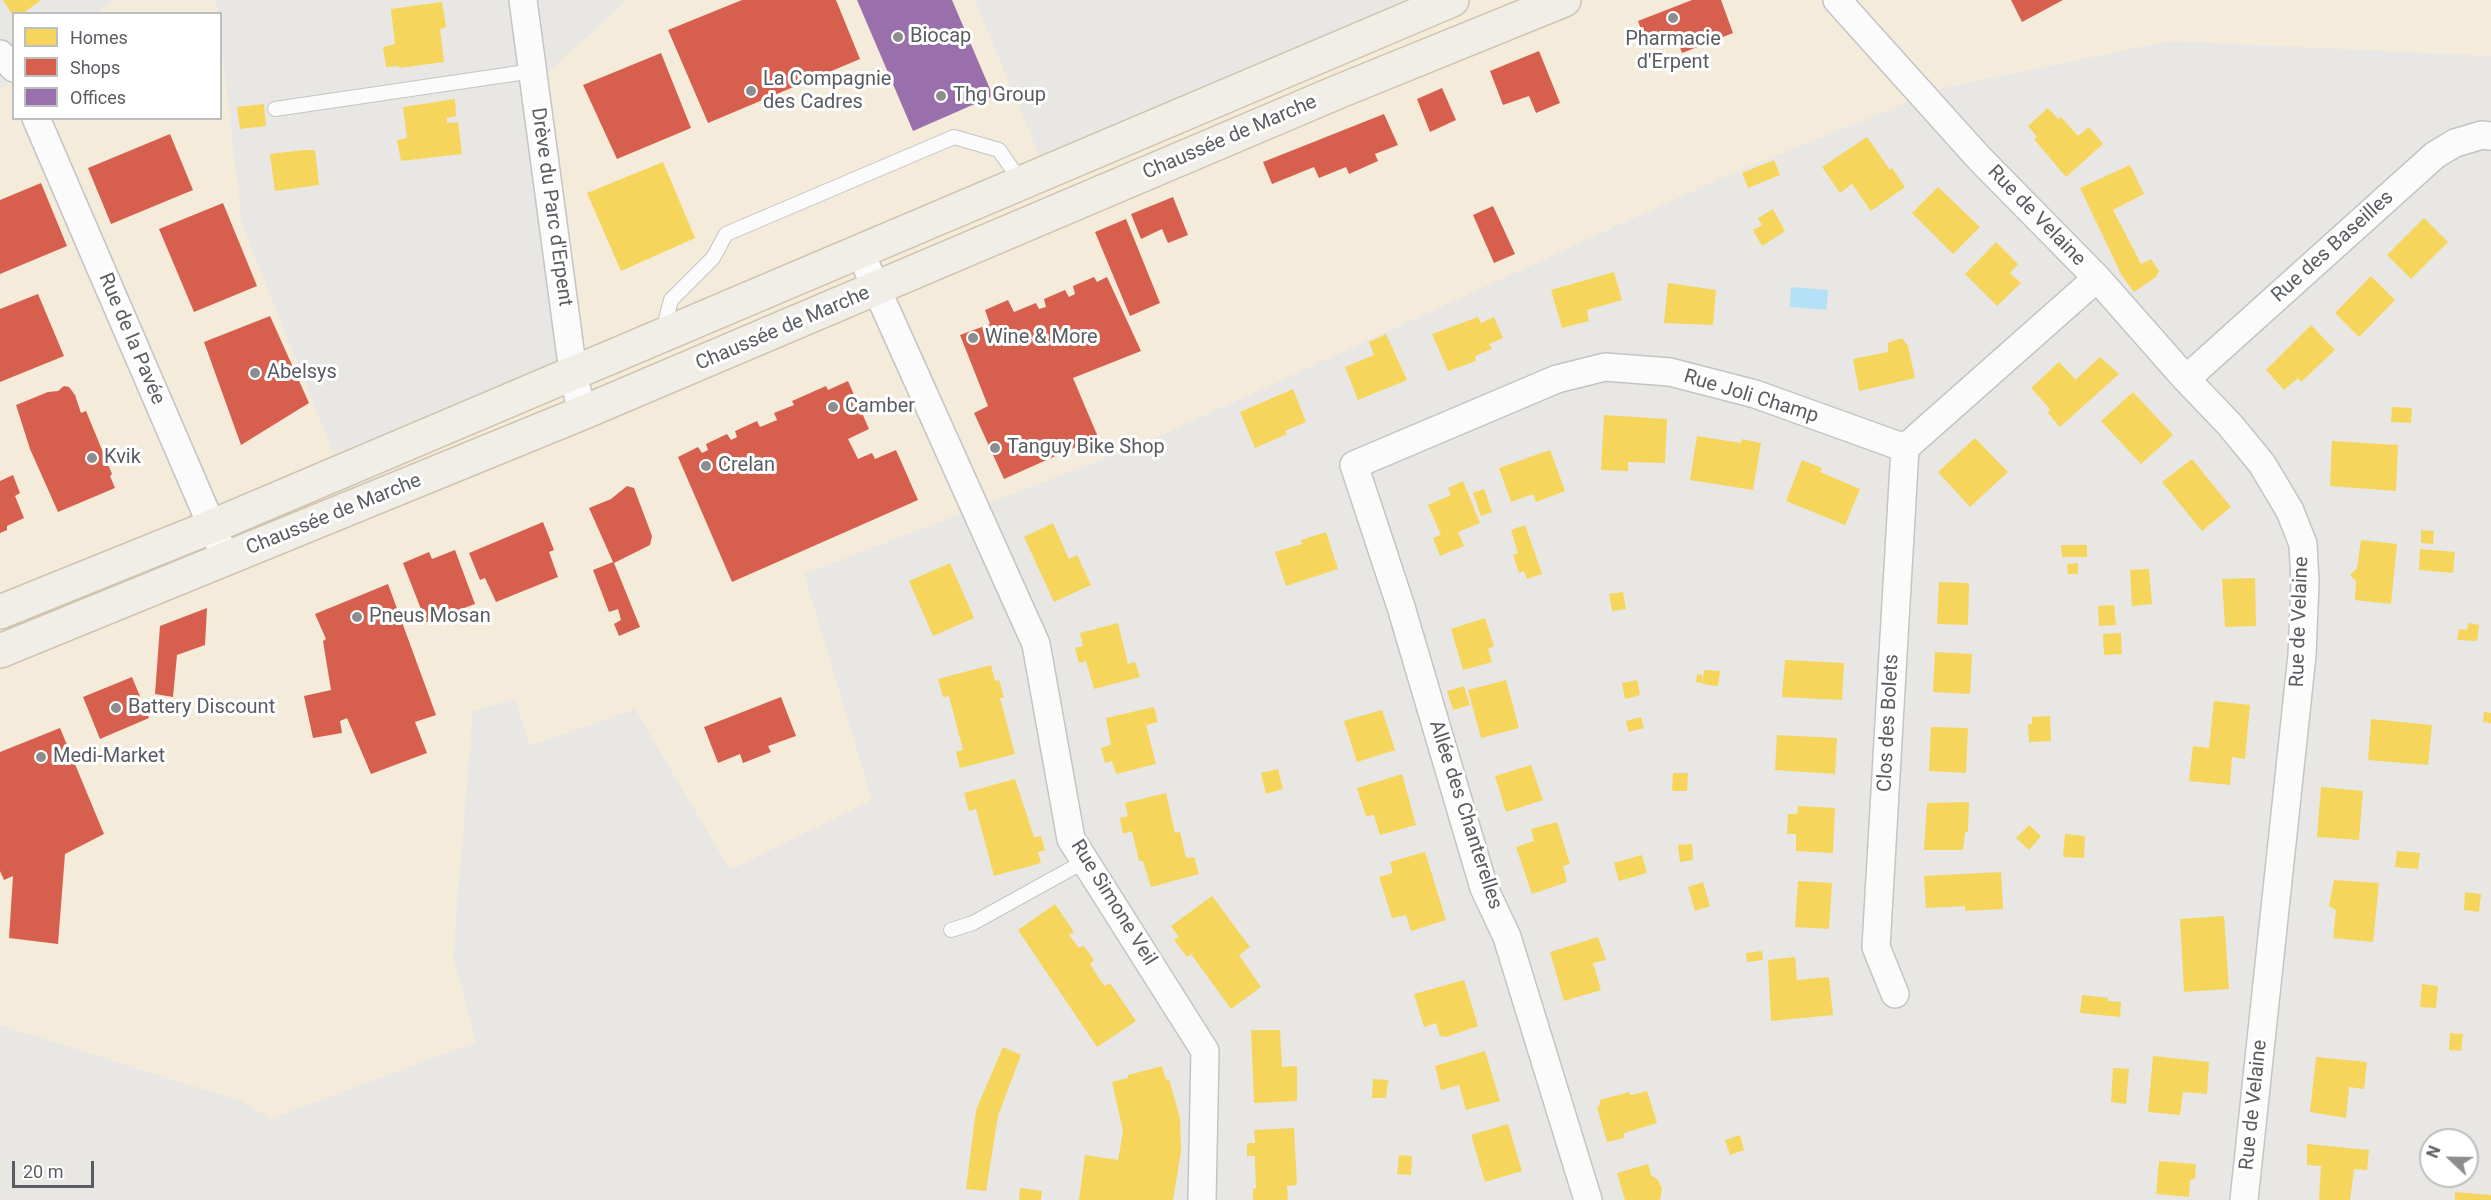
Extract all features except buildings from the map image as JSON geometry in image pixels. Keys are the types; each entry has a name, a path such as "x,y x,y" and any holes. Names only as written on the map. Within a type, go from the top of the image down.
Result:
{"main road":[{"name":"Chaussée de Marche","path":"0,612 213,526 1452,0"},
{"name":"Chaussée de Marche","path":"0,651 582,413 1340,91 1564,0"}],"street":[{"name":"Drève du Parc d'Erpent","path":"523,0 573,372 582,413"},
{"name":"Rue de Velaine","path":"1837,0 1980,158 2097,278 2186,380 2230,425 2262,464 2289,511 2303,544 2305,583 2302,655 2244,1200"},
{"path":"0,54 12,66"},
{"name":"Rue de la Pavée","path":"37,120 226,559"},
{"name":"Rue des Baseilles","path":"2186,380 2435,155 2455,143 2482,135 2491,136"},
{"name":"Rue Simone Veil","path":"860,252 1036,644 1071,839 1205,1051 1202,1200"},
{"path":"1905,448 2097,278"},
{"name":"Rue Joli Champ","path":"1354,465 1557,379 1605,367 1670,372 1755,394 1905,448"},
{"name":"Clos des Bolets","path":"1895,994 1876,947 1905,448"},
{"name":"Allée des Chanterelles","path":"1354,465 1401,607 1484,888 1507,937 1588,1200"}],"lane":[{"path":"275,109 533,71"},
{"path":"662,335 671,300 713,258 726,234 954,137 999,150 1022,183"},
{"path":"951,930 973,923 1085,861"}],"shaded area":[{"path":"112,0 216,0 217,12 99,12"},
{"path":"627,0 975,0 1046,172 1436,0 2491,0 2491,56 2170,41 1943,88 1719,179 1143,444 804,574 872,800 730,870 635,709 530,746 515,699 473,711 453,956 476,1042 271,1119 243,1102 0,1025 0,88 12,82 12,120 222,120 222,50 242,225 337,462 582,359 542,78"}],"water":[{"path":"1791,287 1828,290 1826,310 1790,307"}],"place":[{"name":"Pharmacie d'Erpent","path":"1673,18"},
{"name":"Biocap","path":"898,37"},
{"name":"La Compagnie des Cadres","path":"751,91"},
{"name":"Thg Group","path":"941,96"},
{"name":"Wine & More","path":"973,338"},
{"name":"Abelsys","path":"255,373"},
{"name":"Camber","path":"833,407"},
{"name":"Tanguy Bike Shop","path":"995,448"},
{"name":"Kvik","path":"92,458"},
{"name":"Crelan","path":"706,466"},
{"name":"Pneus Mosan","path":"357,617"},
{"name":"Battery Discount","path":"116,708"},
{"name":"Medi-Market","path":"41,757"}]}
